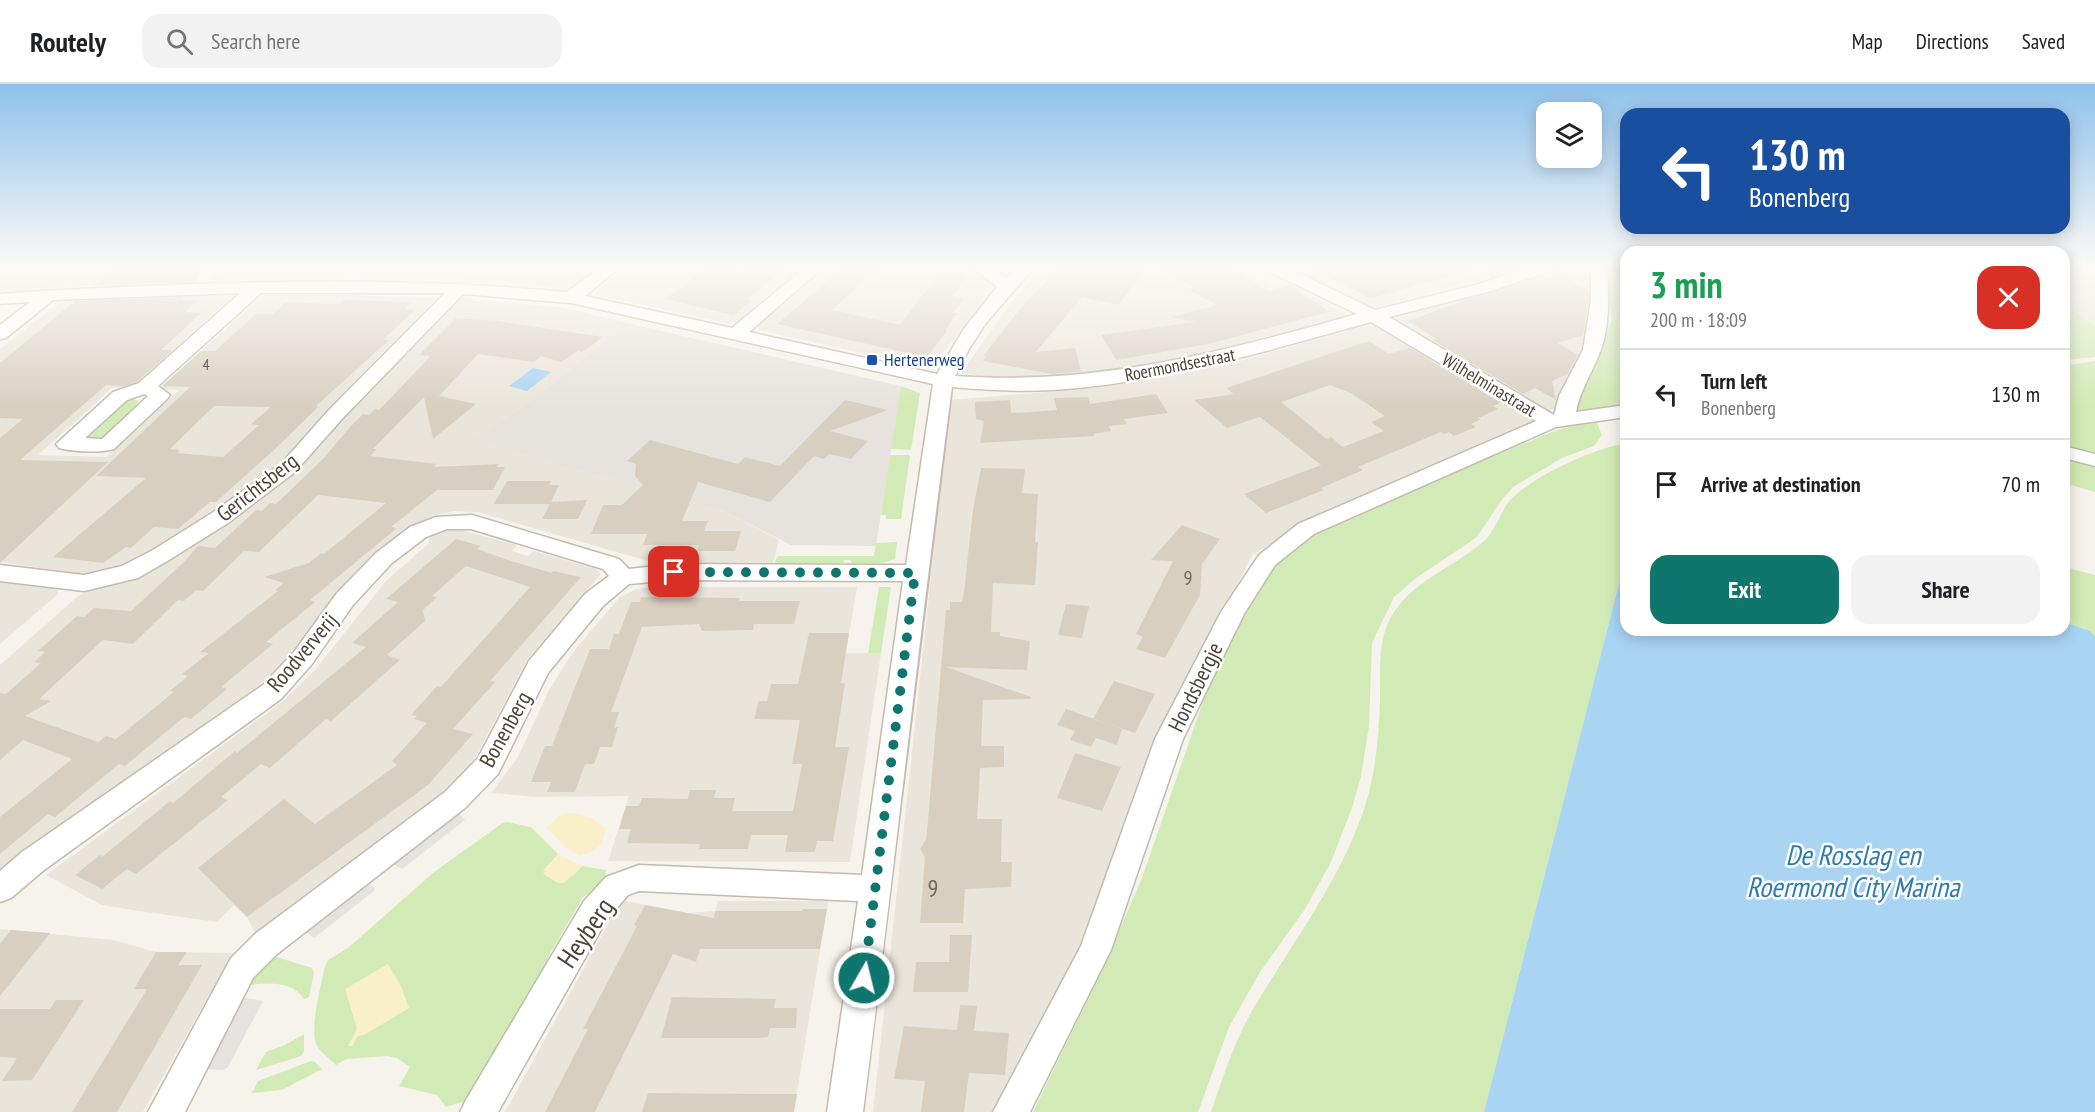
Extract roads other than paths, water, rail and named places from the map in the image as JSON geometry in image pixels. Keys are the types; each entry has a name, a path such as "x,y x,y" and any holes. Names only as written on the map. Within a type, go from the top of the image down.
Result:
{"street":[{"path":"0,334 26,313"},
{"path":"147,387 160,395 107,445 66,444 120,396 147,387 229,313"},
{"name":"Gerichtsberg","path":"0,573 84,583 129,572 161,555 220,518 288,468 335,415 435,313"},
{"name":"Roermondsestraat","path":"640,313 943,381 983,386 1044,385 1119,377 1243,353 1383,313"},
{"path":"736,334 761,313"},
{"path":"845,1112 877,889 915,573 943,381 958,352 984,313"},
{"name":"Wilhelminastraat","path":"1365,313 1386,322 1558,420"},
{"path":"1558,420 1592,350 1598,313"},
{"name":"Hondsbergje","path":"1011,1112 1095,950 1169,739 1233,612 1267,560 1306,529 1558,420 1620,412"},
{"path":"2070,454 2095,460"},
{"name":"Roodververij","path":"0,889 33,861 272,692 303,658 345,599 384,558 418,532 444,522 472,522 611,564 623,577"},
{"path":"623,577 674,572 915,573"},
{"name":"Bonenberg","path":"166,1112 242,968 266,944 455,800 488,766 538,668 594,600 623,577"},
{"name":"Heyberg","path":"478,1112 595,911 617,886 639,878 877,889"}],"water":[{"path":"533,368 551,372 527,391 509,386"},
{"name":"De Rosslag en Roermond City Marina","path":"1620,579 1620,636 2070,636 2070,624 2090,631 2095,636 2095,1112 1484,1112"}],"place":[{"name":"Hertenerweg","path":"872,360"}]}
